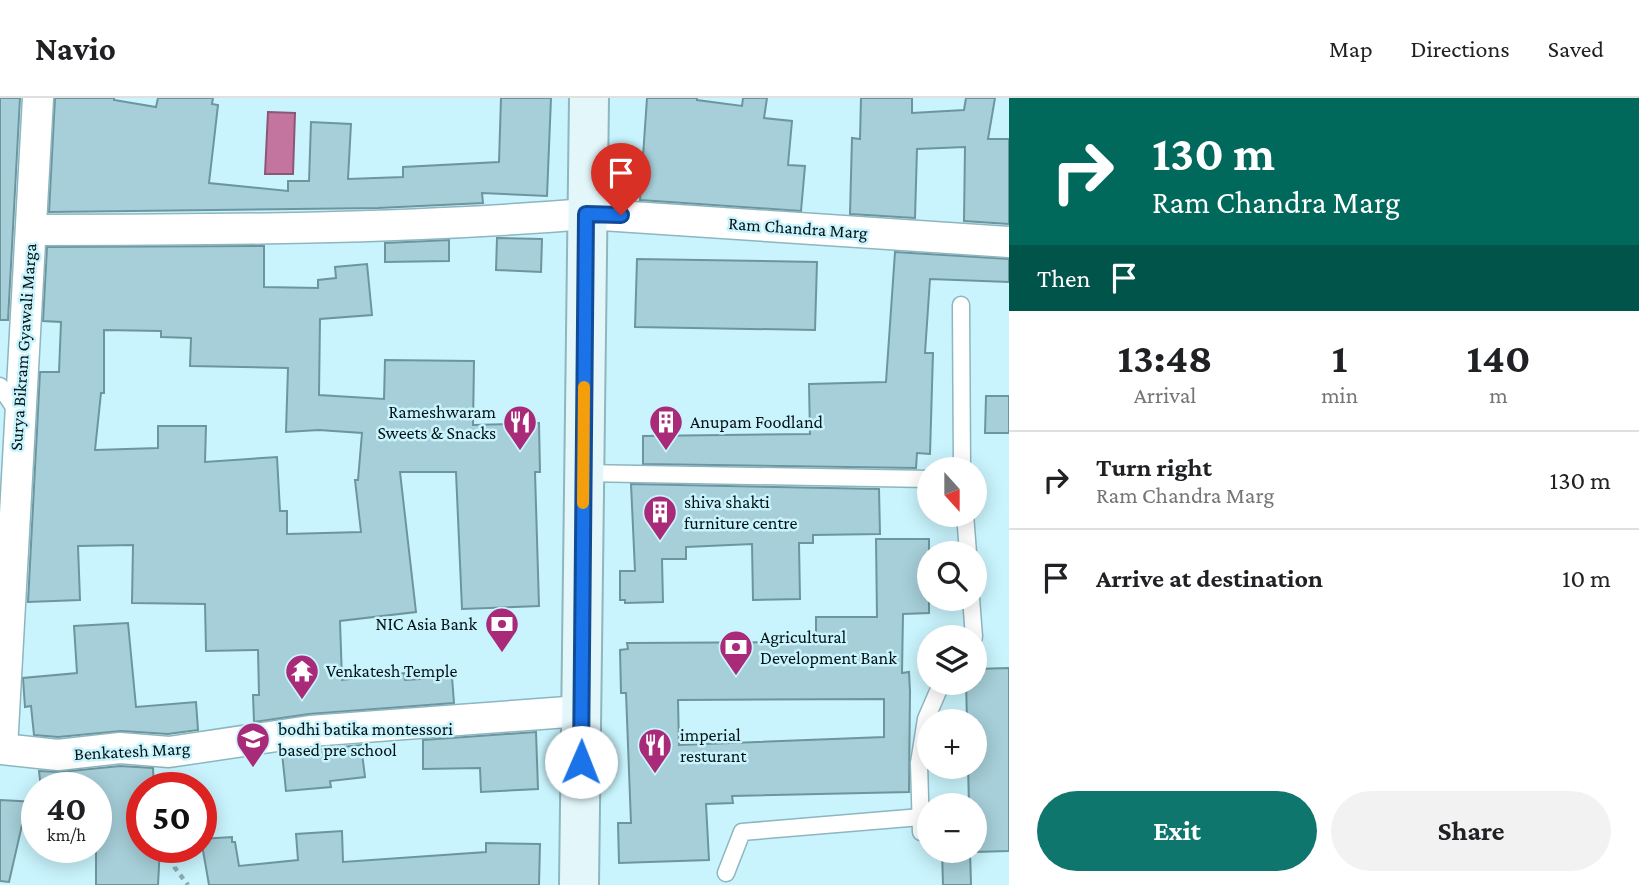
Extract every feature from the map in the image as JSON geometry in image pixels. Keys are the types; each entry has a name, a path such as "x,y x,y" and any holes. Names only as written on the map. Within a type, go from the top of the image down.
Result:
{"main road":[{"path":"579,885 586,214 590,98"}],"street":[{"name":"Surya Bikram Gyawali Marga","path":"38,98 1,750 58,755"},
{"name":"Ram Chandra Marg","path":"31,230 289,228 526,219 586,214 1009,242"},
{"name":"Benkatesh Marg","path":"58,755 120,748 169,752 310,732 582,711"}],"lane":[{"path":"961,305 962,457"},
{"path":"0,386 19,414"},
{"path":"583,473 917,479"},
{"path":"726,873 742,832 921,825 919,763 926,719 936,695"}],"path":[{"path":"174,863 175,869 188,885"}],"shaded area":[{"path":"268,112 295,113 293,174 265,174"}],"building":[{"path":"0,98 20,98 8,320 0,320"},
{"path":"55,98 114,98 156,107 158,98 213,98 212,104 218,105 209,183 288,191 288,181 309,181 311,122 351,124 348,179 403,177 403,167 499,162 501,98 551,98 547,196 482,193 483,203 378,208 49,212"},
{"path":"647,98 697,98 742,106 743,98 767,98 764,118 792,121 788,165 805,166 801,211 640,200"},
{"path":"861,98 912,98 912,113 964,110 966,98 995,98 988,139 1009,139 1009,224 964,221 965,147 917,149 915,218 850,214 852,138 860,139"},
{"path":"497,238 542,239 541,272 496,270"},
{"path":"449,240 449,261 385,262 385,243"},
{"path":"264,246 264,287 318,288 318,280 336,278 335,267 367,264 372,315 320,319 319,395 384,399 385,360 474,361 473,425 539,423 540,472 535,472 539,606 462,609 456,472 400,472 416,612 340,621 342,680 404,673 405,680 452,677 454,703 309,714 254,722 253,695 259,695 258,650 206,651 205,604 132,603 133,545 78,546 80,600 28,602 40,372 59,372 61,322 43,321 47,247","holes":["104,330 161,331 161,337 191,338 190,366 288,368 286,432 319,430 362,433 358,480 355,480 361,532 287,534 287,511 280,511 277,457 205,462 206,426 158,426 158,448 95,450 101,393 104,393"]},
{"path":"895,252 1009,259 1009,282 930,279 925,353 933,353 930,454 917,453 916,468 643,464 643,436 810,434 809,384 886,382"},
{"path":"637,259 817,262 815,330 635,327"},
{"path":"986,396 1009,396 1009,433 985,433"},
{"path":"631,484 879,489 880,534 813,535 813,543 799,543 800,599 753,600 752,544 686,547 686,559 662,559 663,602 625,603 625,600 620,600 620,571 635,571"},
{"path":"876,539 929,539 917,541 917,611 929,613 903,614 902,673 909,672 910,691 909,792 732,796 733,803 706,804 709,860 619,863 618,823 631,823 626,693 621,693 620,650 628,649 627,643 816,642 816,617 877,617","holes":["884,699 884,737 679,745 678,700"]},
{"path":"128,623 136,707 196,702 198,730 168,734 121,731 58,737 34,735 31,706 25,707 23,678 77,673 74,626"},
{"path":"1009,668 1009,851 987,852 987,793 969,793 968,779 987,779 987,709 967,709 966,695 987,695 987,669"},
{"path":"536,732 538,789 481,792 480,768 423,769 423,740"},
{"path":"361,745 365,777 330,781 331,787 286,791 282,753"},
{"path":"120,766 153,768 153,772 126,772 126,863 159,863 158,885 96,885 96,863 112,863 112,772 60,772"},
{"path":"0,800 21,801 21,829 9,882 0,881"},
{"path":"342,831 343,862 486,852 486,843 540,844 539,885 209,885 205,863 217,863 217,838 232,837 239,866 298,860 296,834"},
{"path":"942,863 970,863 971,885 943,885"}],"slow traffic":[{"path":"583,503 584,387"}],"place":[{"name":"Rameshwaram Sweets & Snacks","path":"520,452"},
{"name":"Anupam Foodland","path":"666,452"},
{"name":"shiva shakti furniture centre","path":"660,542"},
{"name":"NIC Asia Bank","path":"502,654"},
{"name":"Agricultural Development Bank","path":"736,677"},
{"name":"Venkatesh Temple","path":"302,701"},
{"name":"bodhi batika montessori based pre school","path":"253,769"},
{"name":"imperial resturant","path":"655,775"}],"route":[{"path":"581,762 586,214 621,215"}]}
